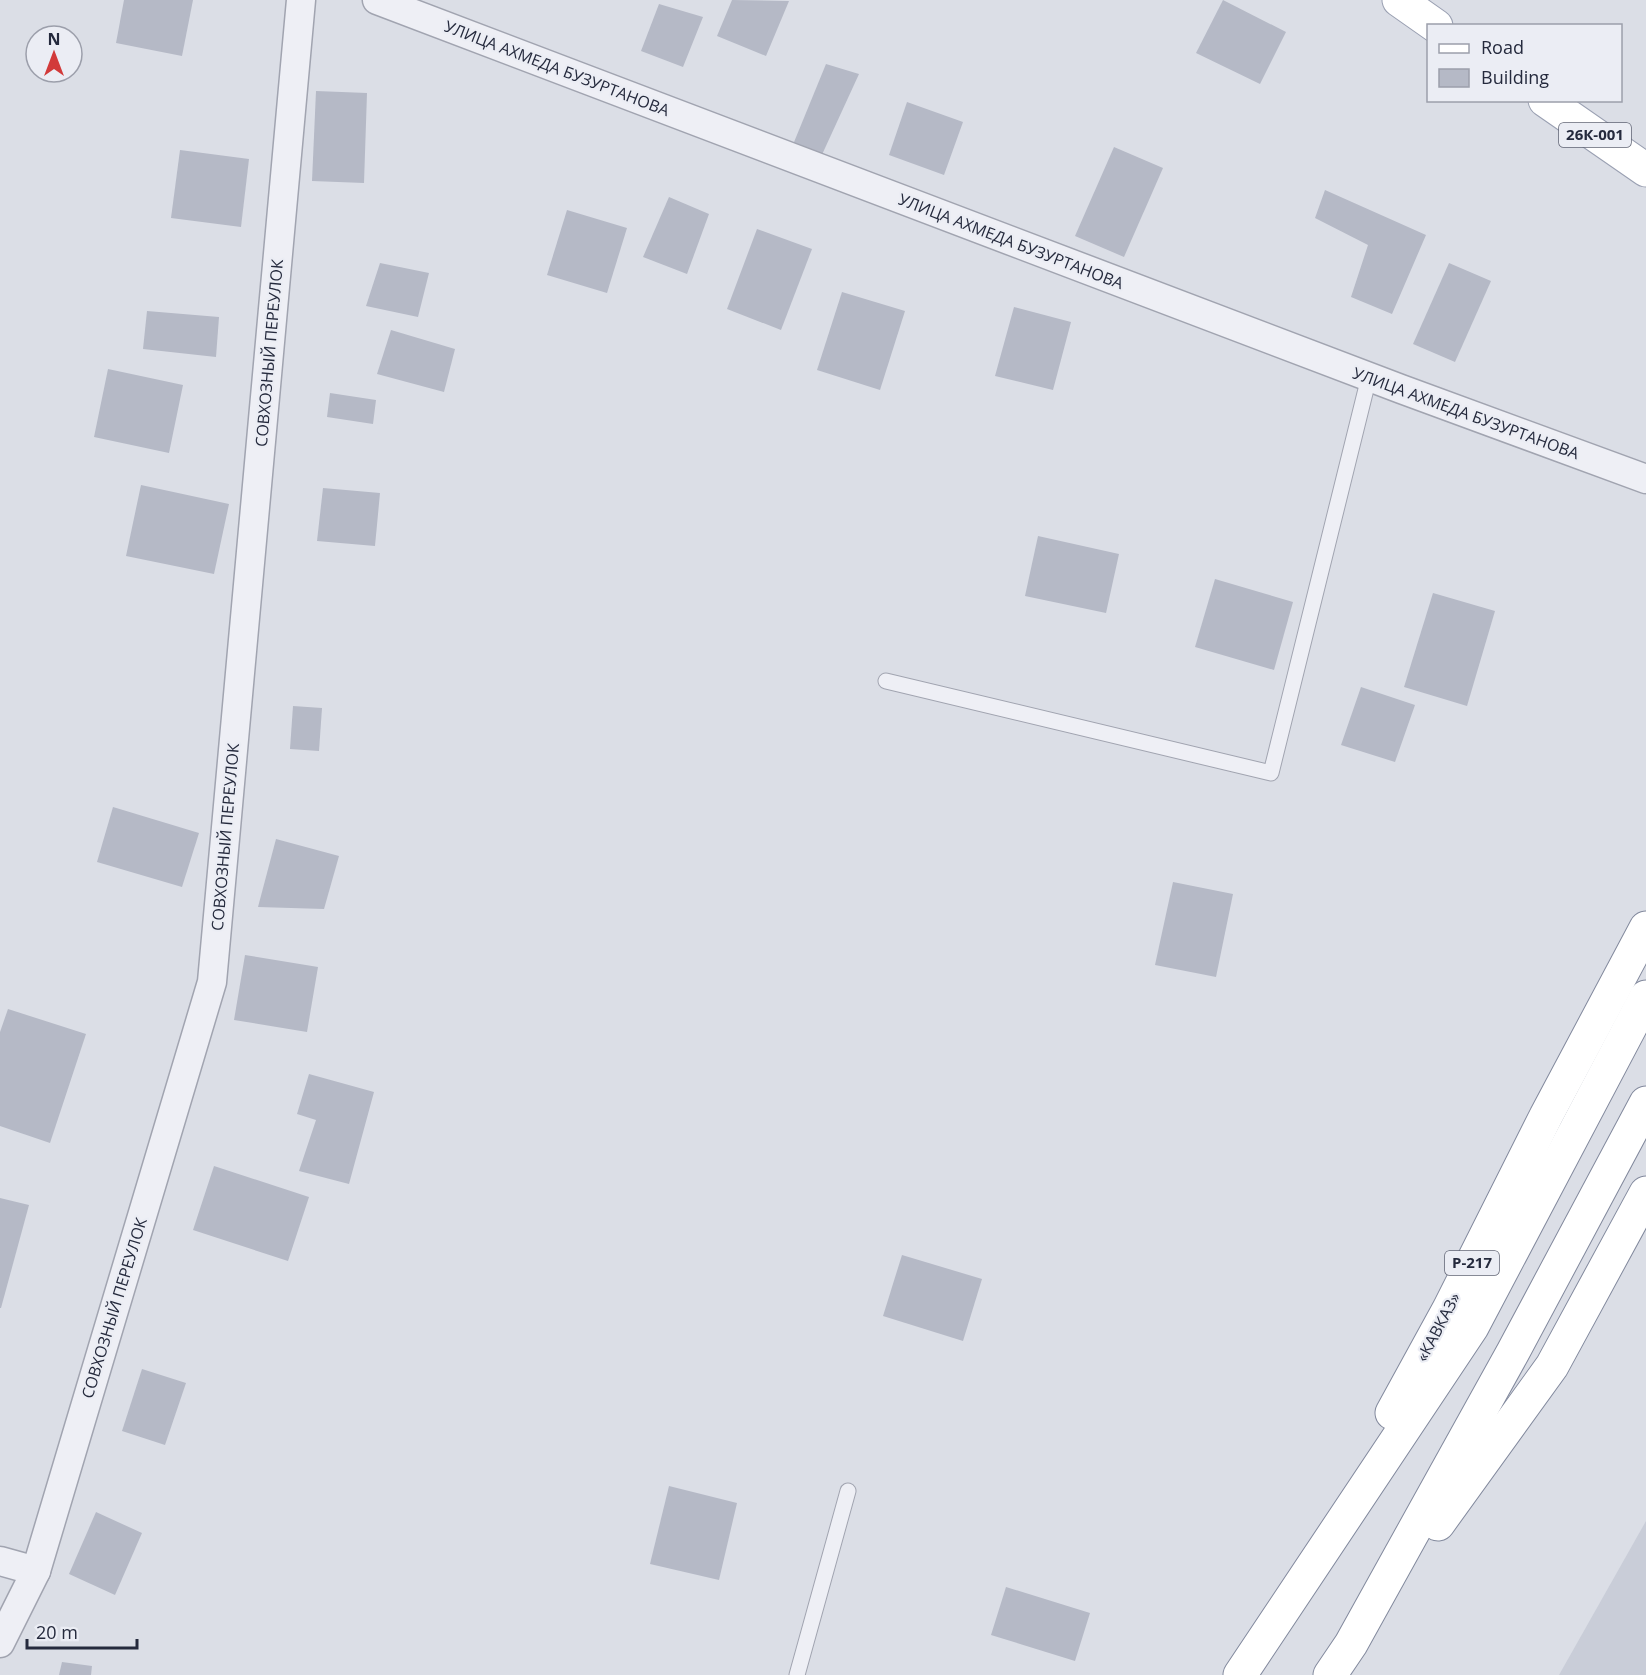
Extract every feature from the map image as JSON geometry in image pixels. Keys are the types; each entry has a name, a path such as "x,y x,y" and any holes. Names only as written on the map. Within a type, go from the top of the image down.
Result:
{"main road":[{"path":"1399,0 1433,24"},
{"name":"26К-001","path":"1548,102 1646,170"},
{"name":"«КАВКАЗ»","path":"1293,1595 1449,1309 1546,1116 1646,928"},
{"name":"«КАВКАЗ»","path":"1240,1675 1472,1327 1646,997"},
{"path":"1351,1644 1513,1352 1646,1103"},
{"path":"1330,1675 1552,1366 1646,1193"}],"street":[{"name":"СОВХОЗНЫЙ ПЕРЕУЛОК","path":"0,1643 36,1571 212,982 301,0"},
{"name":"УЛИЦА АХМЕДА БУЗУРТАНОВА","path":"377,0 1369,377 1646,479"},
{"path":"0,1562 36,1571"}],"lane":[{"path":"886,681 1271,772 1369,377"},
{"path":"797,1675 848,1491"}],"shaded area":[{"path":"1646,1521 1646,1675 1559,1675"}],"building":[{"path":"124,0 193,0 182,56 116,43"},
{"path":"732,0 789,1 766,56 717,36"},
{"path":"1223,0 1286,32 1260,84 1196,53"},
{"path":"659,4 703,17 683,67 641,51"},
{"path":"826,64 859,74 820,159 792,147"},
{"path":"316,91 367,93 364,183 312,181"},
{"path":"907,102 963,122 944,175 889,155"},
{"path":"1114,147 1163,168 1124,257 1075,236"},
{"path":"180,150 249,159 241,227 171,218"},
{"path":"1325,190 1426,235 1392,314 1351,297 1368,245 1315,218"},
{"path":"669,197 709,214 687,274 643,257"},
{"path":"567,210 627,228 607,293 547,275"},
{"path":"757,229 812,249 781,330 727,309"},
{"path":"380,263 429,273 418,317 366,306"},
{"path":"1449,263 1491,281 1455,362 1413,344"},
{"path":"842,292 905,311 880,390 817,370"},
{"path":"1014,307 1071,322 1053,390 995,376"},
{"path":"147,311 219,317 216,357 143,349"},
{"path":"391,330 455,349 444,392 377,374"},
{"path":"108,369 183,385 169,453 94,437"},
{"path":"330,393 376,400 373,424 327,417"},
{"path":"141,485 229,504 214,574 126,556"},
{"path":"323,488 380,493 375,546 317,541"},
{"path":"1038,536 1119,554 1106,613 1025,596"},
{"path":"1215,579 1293,602 1274,670 1195,647"},
{"path":"1433,593 1495,611 1467,706 1404,687"},
{"path":"1361,687 1415,705 1395,762 1341,745"},
{"path":"293,706 322,708 319,751 290,749"},
{"path":"113,807 199,833 182,887 97,862"},
{"path":"276,839 339,856 324,909 258,907"},
{"path":"1173,882 1233,894 1216,977 1155,965"},
{"path":"245,955 318,967 307,1032 234,1020"},
{"path":"8,1009 86,1034 50,1143 0,1126 0,1032"},
{"path":"309,1074 374,1092 349,1184 299,1171 316,1120 297,1114"},
{"path":"214,1166 309,1197 288,1261 193,1230"},
{"path":"0,1198 29,1205 1,1308 0,1308"},
{"path":"902,1255 982,1279 963,1341 883,1316"},
{"path":"142,1369 186,1383 165,1445 122,1431"},
{"path":"669,1486 737,1503 719,1580 650,1564"},
{"path":"96,1512 142,1533 115,1595 69,1574"},
{"path":"1006,1587 1090,1613 1075,1661 991,1635"},
{"path":"62,1662 92,1666 91,1675 59,1675"}]}
